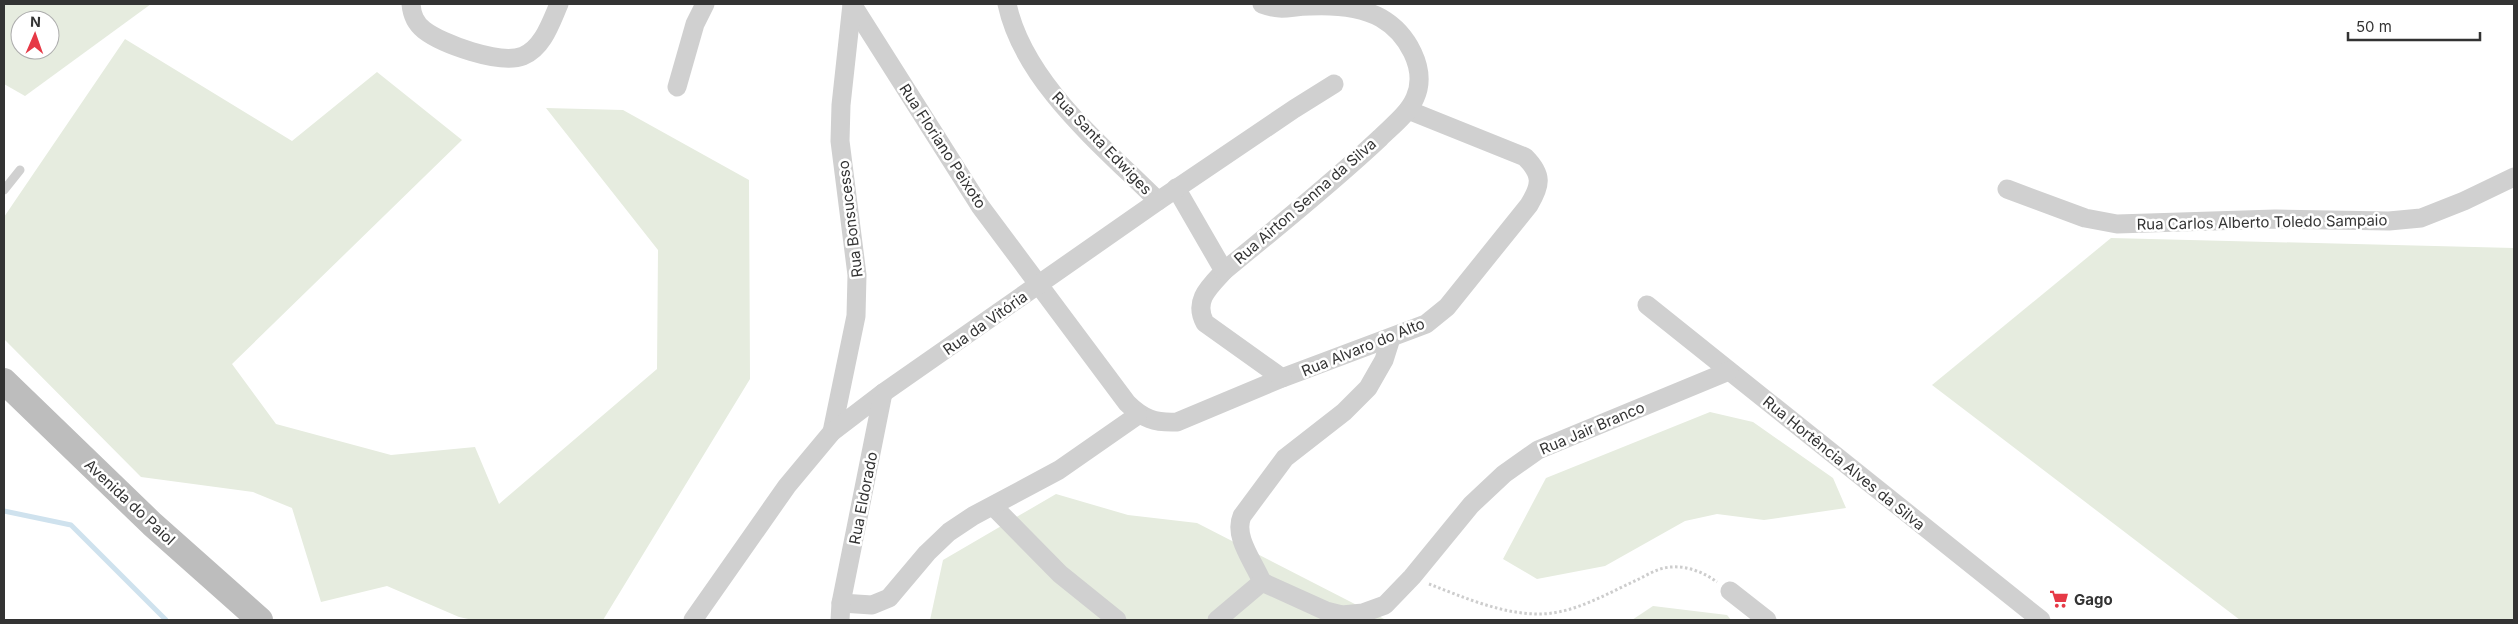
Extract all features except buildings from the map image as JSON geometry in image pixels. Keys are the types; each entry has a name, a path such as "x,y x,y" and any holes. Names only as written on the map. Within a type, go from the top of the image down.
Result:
{"street":[{"path":"411,4 413,17 423,30 442,41 469,51 506,58 521,57 533,50 543,38 560,4"},
{"path":"677,87 695,24 705,4"},
{"name":"Rua Floriano Peixoto","path":"852,4 980,206 1038,285"},
{"name":"Rua Bonsucesso","path":"832,432 856,316 857,275 840,141 841,105 852,4"},
{"name":"Rua Santa Edwiges","path":"1007,4 1024,49 1048,87 1158,201"},
{"path":"1262,4 1278,10 1310,6 1353,8 1379,17 1397,30 1410,49 1418,67 1418,86 1408,110"},
{"name":"Rua da Vitória","path":"693,620 787,486 832,432 883,393 1176,188 1294,108 1334,84"},
{"name":"Rua Airton Senna da Silva","path":"1224,271 1346,170 1408,110"},
{"name":"Rua Alvaro do Alto","path":"1138,415 1159,423 1177,422 1282,378 1426,324 1447,307 1529,205 1535,194 1539,178 1534,166 1525,157 1408,110"},
{"name":"Rua Carlos Alberto Toledo Sampaio","path":"2007,189 2085,218 2117,224 2275,219 2380,222 2421,218 2464,201 2514,177"},
{"name":"Rua Santa Edwiges","path":"1176,188 1224,271"},
{"path":"1224,271 1203,294 1200,315 1204,323 1282,378"},
{"path":"840,612 872,605 889,598 949,532 1058,470 1138,415 1038,285"},
{"name":"Rua Hortência Alves da Silva","path":"1647,305 2041,620"},
{"path":"1217,620 1262,582 1239,529 1242,516 1264,489 1285,458 1344,412 1368,388 1384,360 1391,338"},
{"name":"Rua Jair Branco","path":"1262,582 1326,611 1342,615 1363,613 1385,604 1412,577 1471,505 1504,474 1538,450 1728,371"},
{"name":"Avenida do Paiol","path":"4,381 152,524 260,620"},
{"name":"Rua Eldorado","path":"840,612 883,393"},
{"path":"993,506 1060,574 1117,620"},
{"path":"1730,591 1767,620"}],"lane":[{"path":"4,190 20,170"}],"path":[{"path":"1412,577 1468,599 1514,611 1539,614 1571,610 1663,568 1681,567 1704,572 1730,591"}],"shaded area":[{"path":"4,4 151,4 25,96 4,84"},
{"path":"125,39 292,141 377,72 462,140 232,364 276,424 391,455 475,447 499,504 657,369 658,250 546,108 623,110 749,180 750,379 603,620 473,620 459,617 387,586 321,602 292,508 253,492 141,477 4,339 4,217"},
{"path":"2111,238 2514,248 2514,620 2240,620 1932,385"},
{"path":"1710,412 1753,422 1833,478 1846,508 1764,520 1717,514 1685,521 1605,566 1537,579 1503,559 1546,478"},
{"path":"1056,494 1128,515 1197,523 1386,620 930,620 943,560"},
{"path":"1653,606 1727,615 1731,620 1632,620"}],"waterway":[{"path":"4,511 71,525 166,620"}],"place":[{"name":"Gago","path":"2059,599"}]}
